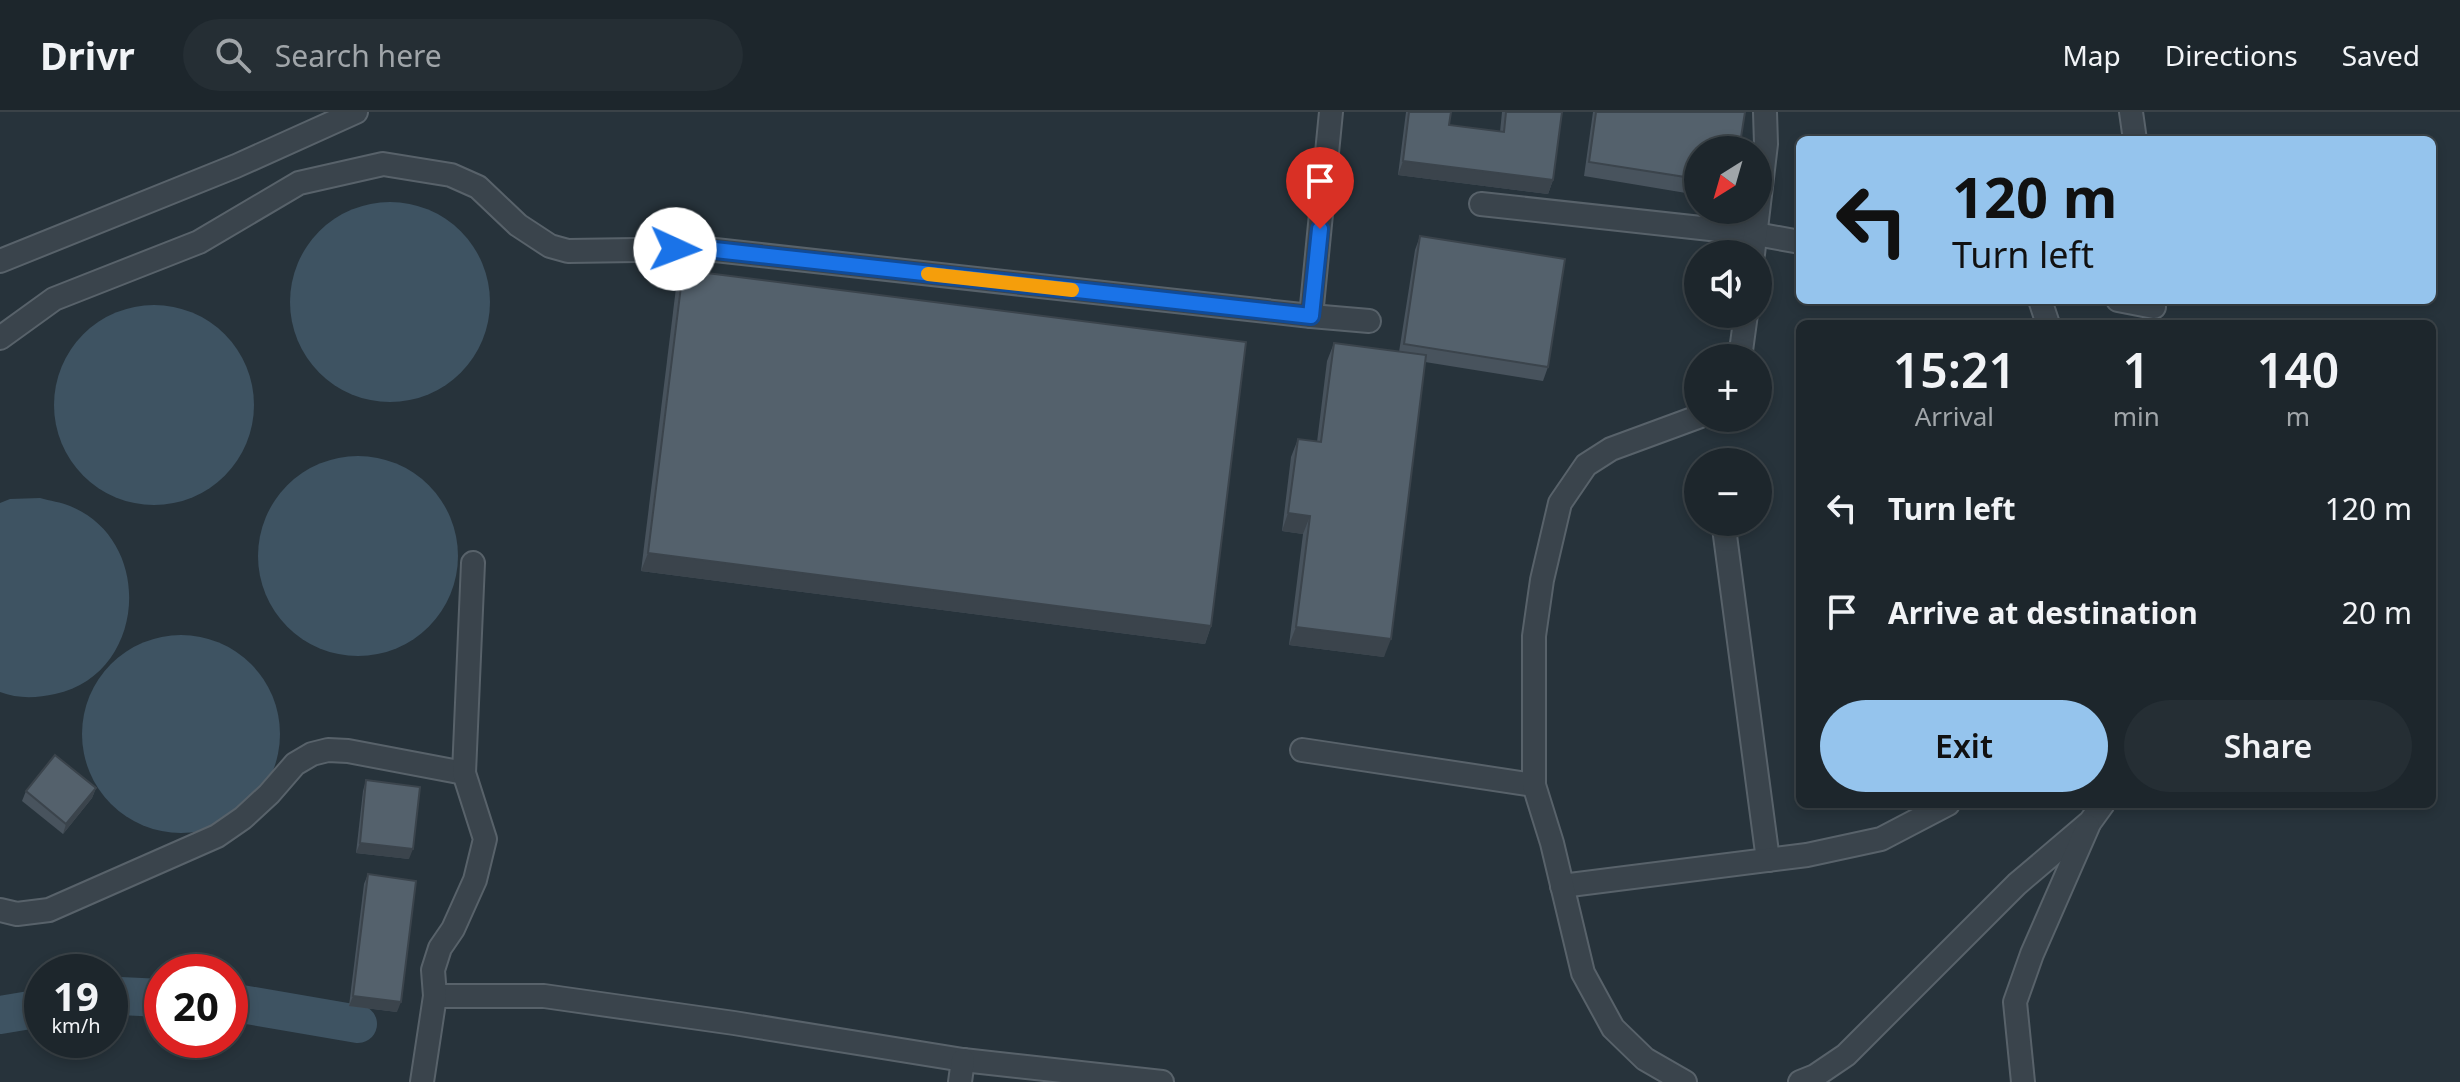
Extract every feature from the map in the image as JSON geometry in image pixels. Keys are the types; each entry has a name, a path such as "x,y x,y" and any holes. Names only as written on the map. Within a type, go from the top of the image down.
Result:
{"lane":[{"path":"0,261 236,166 356,112"},
{"path":"1311,316 1331,112"},
{"path":"1754,240 1766,144 1765,112"},
{"path":"2131,112 2134,136"},
{"path":"0,338 54,299 199,242 299,183 383,164 451,175 478,187 518,225 550,246 568,251 706,249 1369,321"},
{"path":"1481,204 1727,240"},
{"path":"1772,243 1796,242"},
{"path":"2132,304 2154,310"},
{"path":"1684,422 1611,449 1586,465 1560,503 1542,580 1534,636 1534,785 1552,843 1583,973 1613,1028 1645,1059 1685,1082"},
{"path":"1725,536 1768,860"},
{"path":"422,1082 435,996 433,970 440,948 453,929 475,880 485,839 464,773 473,563"},
{"path":"0,910 17,914 49,910 217,836 252,810 295,764 312,754 328,750 348,751 464,773"},
{"path":"1302,750 1534,785"},
{"path":"1562,886 1807,855 1881,839 1940,808"},
{"path":"1813,1082 1846,1055 2017,884 2096,813"},
{"path":"2023,1082 2015,1002 2032,954 2096,813"},
{"path":"435,996 544,996 734,1023 961,1071 1162,1082"},
{"path":"1800,1082 1815,1076 1846,1055"}],"water":[{"path":"390,202 428,210 460,232 482,264 490,302 482,340 460,372 428,394 390,402 352,394 320,372 298,340 290,302 298,264 320,232 352,210"},
{"path":"154,305 192,313 224,335 246,367 254,405 246,443 224,475 192,497 154,505 116,497 84,475 62,443 54,405 62,367 84,335 116,313"},
{"path":"358,456 396,464 428,486 450,518 458,556 450,594 428,626 396,648 358,656 320,648 288,626 266,594 258,556 266,518 288,486 320,464"},
{"path":"40,498 70,506 98,523 117,547 127,576 129,606 122,635 108,662 85,682 55,694 21,697 0,692 0,503 10,499"},
{"path":"181,635 219,642 251,664 273,696 280,734 273,772 251,804 219,826 181,833 143,826 111,804 89,772 82,734 89,696 111,664 143,642"}],"building":[{"path":"1409,112 1451,112 1449,125 1504,132 1506,112 1562,112 1553,180 1403,161"},
{"path":"1596,112 1745,112 1741,136 1684,136 1684,177 1589,162"},
{"path":"1420,236 1565,259 1548,367 1404,344"},
{"path":"683,270 1246,342 1211,626 648,553"},
{"path":"1334,343 1426,355 1391,639 1296,627 1310,516 1288,513 1298,439 1321,442"},
{"path":"55,755 96,788 66,824 26,791"},
{"path":"366,780 420,787 413,849 360,843"},
{"path":"368,874 416,881 401,1002 353,996"}],"waterway":[{"path":"128,996 144,997"},
{"path":"248,1005 358,1024"},
{"path":"0,1015 24,1011"}],"slow traffic":[{"path":"928,274 1072,290"}],"route":[{"path":"675,249 706,249 1311,316 1320,229"}]}
